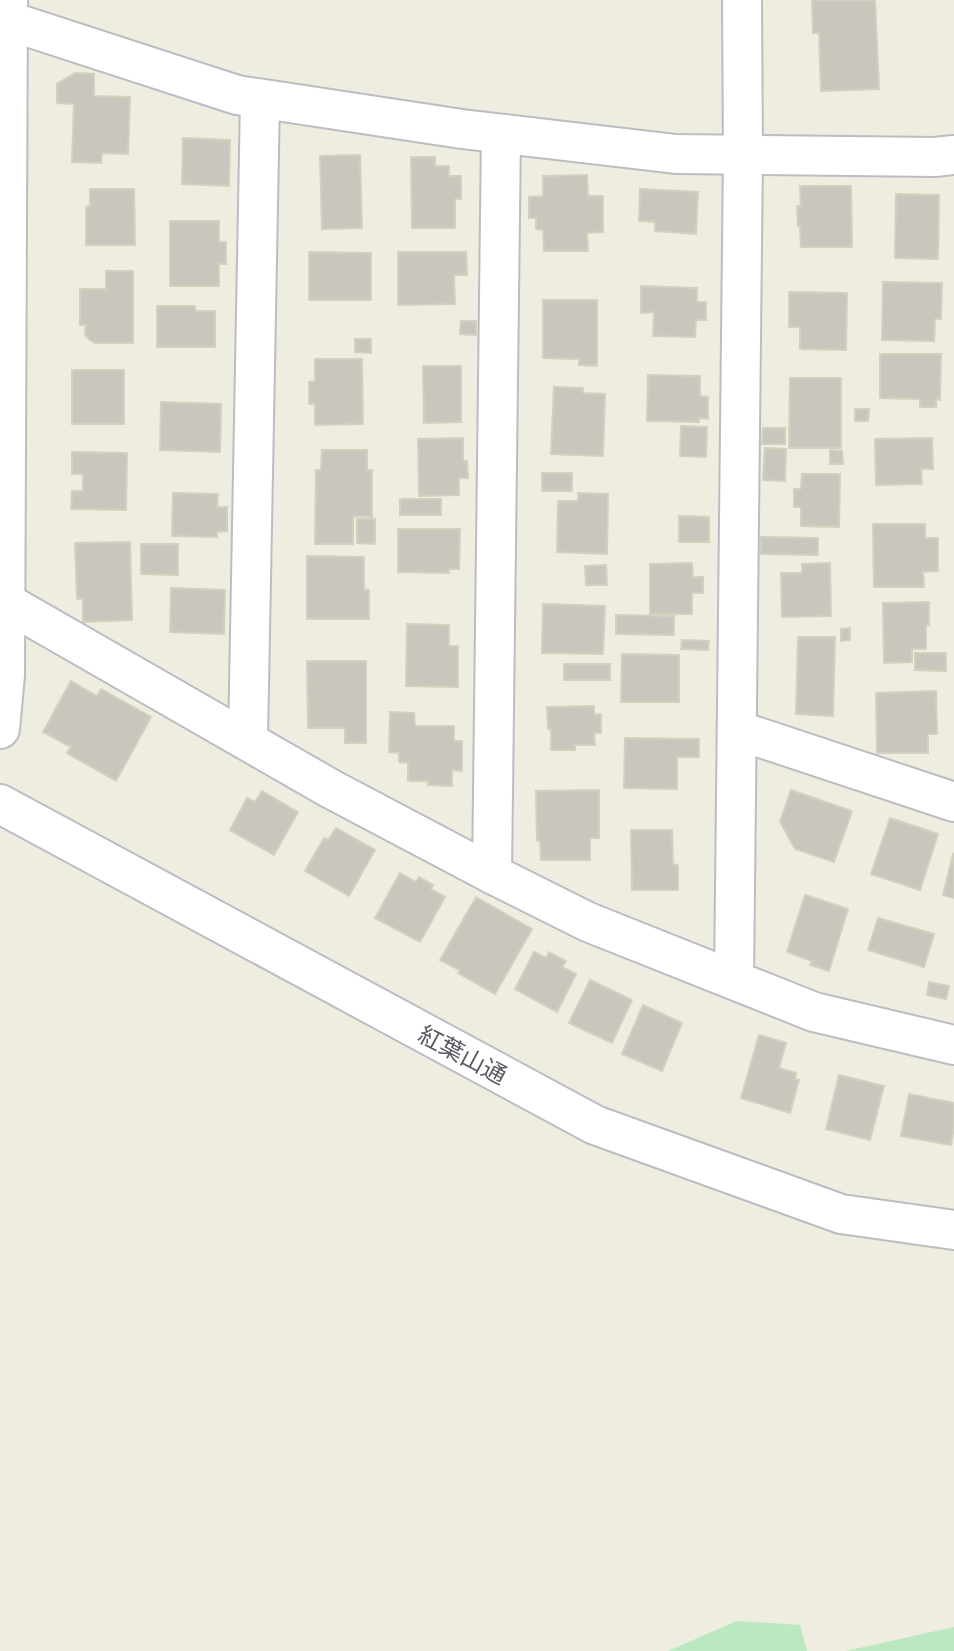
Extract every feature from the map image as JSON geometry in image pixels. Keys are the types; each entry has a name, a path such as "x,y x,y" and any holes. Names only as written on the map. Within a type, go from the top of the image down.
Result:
{"street":[{"path":"734,980 743,154 742,0"},
{"path":"0,729 5,675 5,13 237,95 260,99 501,134 676,154 954,155"},
{"path":"248,740 260,99"},
{"path":"492,874 501,134"},
{"path":"3,600 331,789 588,922 814,1012 954,1045"},
{"path":"737,730 954,802"},
{"name":"紅葉山通","path":"0,804 594,1125 841,1214 954,1230"}],"green space":[{"path":"737,1621 800,1625 807,1651 668,1651"},
{"path":"954,1627 954,1651 846,1651"}],"building":[{"path":"812,0 875,0 879,89 821,91 819,33 813,33"},
{"path":"75,73 94,74 94,96 130,97 128,154 102,153 101,163 72,162 74,104 57,103 57,84"},
{"path":"183,138 230,140 229,186 182,184"},
{"path":"360,155 362,228 322,229 320,156"},
{"path":"411,157 435,157 435,166 449,166 449,176 461,176 461,199 455,199 455,228 412,228"},
{"path":"587,175 588,196 603,196 603,232 587,233 588,251 544,251 543,230 536,229 536,218 529,218 529,197 543,196 543,176"},
{"path":"800,186 851,186 852,247 801,247 797,206 801,206"},
{"path":"90,189 134,189 135,245 86,245 86,207 90,206"},
{"path":"640,189 698,192 696,234 655,231 655,222 639,221"},
{"path":"896,194 939,195 938,259 895,258"},
{"path":"170,221 219,221 219,242 226,242 226,264 219,264 219,286 170,286"},
{"path":"309,252 371,253 371,300 309,300"},
{"path":"398,252 466,252 467,275 454,275 455,304 398,305"},
{"path":"106,271 133,271 133,343 95,343 85,335 86,325 80,325 80,289 106,289"},
{"path":"883,282 942,283 941,319 935,319 934,341 882,340"},
{"path":"641,286 697,288 697,302 706,302 706,320 696,320 695,337 653,336 654,312 641,313"},
{"path":"789,292 847,293 846,350 800,349 800,327 789,327"},
{"path":"543,300 597,300 597,366 579,365 579,359 543,358"},
{"path":"157,306 195,306 195,311 215,311 215,347 157,347"},
{"path":"461,321 476,321 476,335 460,334"},
{"path":"355,339 371,339 371,353 355,352"},
{"path":"880,354 941,354 940,400 936,399 936,407 920,407 920,399 880,398"},
{"path":"315,359 362,359 363,424 315,425 315,404 309,404 309,382 315,381"},
{"path":"423,366 461,366 461,422 424,423"},
{"path":"72,370 124,370 124,424 72,424"},
{"path":"648,375 700,376 700,396 708,397 708,419 699,418 699,422 647,421"},
{"path":"790,378 841,378 841,448 789,448"},
{"path":"554,387 583,388 583,393 605,394 603,456 551,454"},
{"path":"161,402 221,404 220,452 160,450"},
{"path":"855,409 869,409 868,421 855,421"},
{"path":"681,426 707,427 706,457 680,456"},
{"path":"763,428 785,428 785,444 762,444"},
{"path":"463,438 463,461 467,461 468,478 459,478 459,495 419,496 418,439"},
{"path":"932,438 933,469 921,469 922,484 876,485 875,439"},
{"path":"765,448 786,449 785,481 763,480"},
{"path":"322,450 367,450 367,470 372,470 372,517 353,516 353,544 315,544 316,470 321,470"},
{"path":"830,450 842,451 843,464 830,464"},
{"path":"72,452 127,453 126,510 71,509 72,491 83,491 83,474 72,474"},
{"path":"542,473 572,473 572,491 542,491"},
{"path":"802,474 840,474 839,527 801,526 801,507 794,507 794,489 801,489"},
{"path":"173,493 218,494 217,507 227,507 227,531 217,532 217,537 172,536"},
{"path":"578,493 608,494 607,554 557,552 558,501 578,501"},
{"path":"400,499 441,499 441,515 400,515"},
{"path":"679,516 709,517 709,542 679,542"},
{"path":"357,519 375,519 375,544 357,543"},
{"path":"873,524 925,524 925,538 938,538 938,571 923,572 924,587 874,587"},
{"path":"398,529 460,529 459,569 449,569 449,573 398,572"},
{"path":"761,537 818,538 818,555 761,554"},
{"path":"130,542 132,620 83,622 83,599 77,599 75,543"},
{"path":"141,544 178,544 178,575 141,574"},
{"path":"307,556 364,557 364,590 369,590 369,619 307,619"},
{"path":"692,563 693,577 703,577 703,593 692,593 692,614 650,614 650,564"},
{"path":"830,563 831,616 782,617 781,573 802,573 802,564"},
{"path":"606,565 607,585 586,585 585,566"},
{"path":"171,588 225,590 224,634 170,632"},
{"path":"929,602 926,649 912,649 912,662 884,663 883,603"},
{"path":"543,604 605,606 603,654 542,653"},
{"path":"616,615 674,616 674,635 616,634"},
{"path":"407,624 449,625 449,646 458,646 458,687 406,686"},
{"path":"850,628 850,640 841,641 841,629"},
{"path":"798,637 835,637 833,716 796,714"},
{"path":"682,640 709,641 708,650 681,649"},
{"path":"915,653 946,653 946,671 915,670"},
{"path":"622,654 679,655 679,702 621,702"},
{"path":"307,661 366,661 366,743 345,743 345,728 308,728"},
{"path":"564,664 610,664 610,680 564,680"},
{"path":"71,681 97,696 101,689 151,717 116,781 67,753 71,747 43,732"},
{"path":"936,691 937,734 928,734 928,753 877,753 876,693"},
{"path":"594,706 594,715 601,714 601,733 594,733 595,745 575,745 575,750 551,750 547,707"},
{"path":"390,712 414,713 415,726 454,726 454,741 462,741 462,771 452,770 452,786 428,785 428,781 408,781 408,763 399,762 399,753 389,752"},
{"path":"625,738 699,739 699,757 677,757 677,789 624,788"},
{"path":"599,790 599,838 590,838 590,860 541,860 540,841 537,841 536,791"},
{"path":"791,790 852,811 834,862 795,849 780,822"},
{"path":"262,791 298,812 274,855 230,830 247,798 255,802"},
{"path":"890,818 938,834 920,890 871,874"},
{"path":"336,828 375,850 349,896 305,871 324,838 328,840"},
{"path":"631,830 672,830 673,864 678,865 678,890 632,890"},
{"path":"954,854 954,898 943,895"},
{"path":"400,873 416,882 419,877 433,885 431,889 445,897 420,942 375,918"},
{"path":"805,895 848,909 829,971 810,965 812,961 787,952"},
{"path":"476,897 532,929 495,994 440,960"},
{"path":"878,918 934,934 924,967 868,950"},
{"path":"534,952 546,958 549,952 566,961 562,967 576,974 557,1012 515,989"},
{"path":"590,980 632,1000 612,1043 569,1023"},
{"path":"929,982 949,986 946,999 927,995"},
{"path":"643,1005 682,1023 662,1071 622,1054"},
{"path":"759,1035 786,1043 779,1068 796,1073 795,1079 799,1080 790,1113 741,1098"},
{"path":"839,1075 884,1086 870,1140 826,1129"},
{"path":"909,1094 954,1103 951,1145 901,1136"}]}
